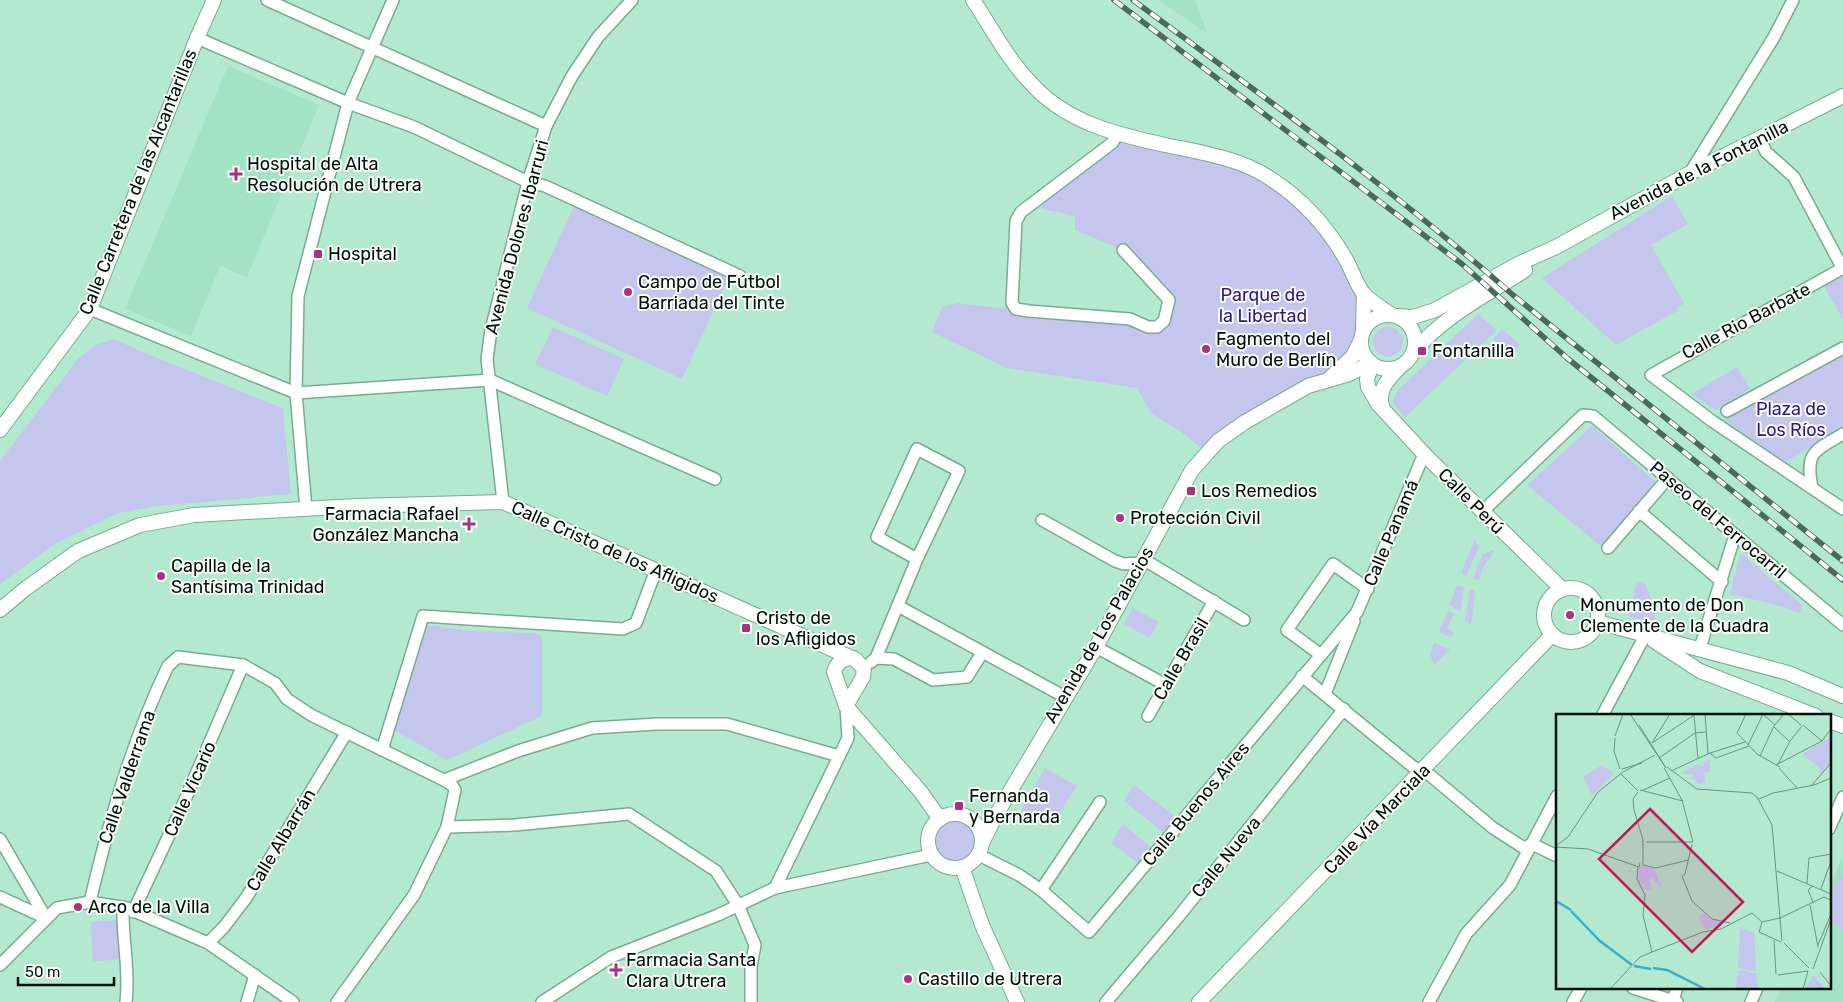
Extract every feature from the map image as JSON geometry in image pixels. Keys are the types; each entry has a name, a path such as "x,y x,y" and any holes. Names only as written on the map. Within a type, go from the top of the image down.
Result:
{"street":[{"name":"Calle Carretera de las Alcantarillas","path":"0,430 90,309 197,38 214,0"},
{"path":"267,0 546,126"},
{"path":"306,508 296,393 298,296 348,103 393,0"},
{"name":"Avenida Dolores Ibarruri","path":"503,502 487,359 490,330 528,182 546,126 584,56 605,28 632,0"},
{"path":"974,0 1027,80 1039,93 1082,120 1117,135 1199,152 1237,163 1266,176 1300,199 1318,219 1345,258 1364,294 1407,322 1414,332 1414,352 1384,383 1381,400 1383,409"},
{"path":"1690,173 1774,37 1793,0"},
{"path":"197,38 348,103 414,127 528,182 545,186 740,276"},
{"name":"Avenida de la Fontanilla","path":"1394,315 1409,318 1425,314 1520,263 1556,247 1690,173 1843,96"},
{"path":"1117,135 1112,143 1021,212 1016,221 1012,303 1016,308 1029,311 1130,319 1148,327 1158,327 1164,321 1169,300 1123,250"},
{"path":"1759,138 1766,152 1794,177 1843,269"},
{"name":"Avenida de la Fontanilla","path":"1414,352 1424,339 1443,322 1556,247"},
{"name":"Calle Rio Barbate","path":"1812,488 1712,421 1651,375 1843,269"},
{"path":"1364,294 1362,352 1371,364 1386,370 1400,367"},
{"path":"90,309 296,393 490,380 715,479"},
{"path":"1362,335 1374,319 1394,315"},
{"name":"Avenida de Los Palacios","path":"1330,378 1353,356 1362,335"},
{"path":"1727,411 1843,348"},
{"path":"1368,386 1367,379 1371,364"},
{"name":"Avenida de Los Palacios","path":"981,849 996,815 1096,647 1192,470 1218,441 1288,396 1330,378 1349,374 1371,364"},
{"path":"1349,374 1360,378 1368,386"},
{"name":"Calle Perú","path":"1368,386 1383,409 1424,454 1562,588"},
{"name":"Paseo del Ferrocarril","path":"1482,512 1583,415 1593,416 1843,625"},
{"path":"1843,434 1815,450 1810,459 1812,488 1843,508"},
{"path":"864,669 876,658 917,559 959,471 917,449 876,537 917,559"},
{"name":"Calle Panamá","path":"1325,694 1357,612 1368,590 1424,454"},
{"path":"1608,548 1668,478"},
{"name":"Calle Cristo de los Afligidos","path":"0,610 25,589 78,551 140,525 194,515 306,508 503,502 853,658"},
{"path":"1639,511 1722,582"},
{"path":"1042,520 1115,561 1124,564 1142,561 1244,620"},
{"path":"1700,648 1735,535"},
{"path":"1321,655 1287,630 1333,564 1368,590"},
{"path":"382,750 423,616 622,629 636,623 656,570"},
{"path":"1562,588 1580,590 1590,596 1596,606 1596,623 1587,637 1575,642 1562,641 1552,635 1544,622 1544,608 1552,596 1562,588"},
{"name":"Calle Brasil","path":"1148,716 1214,601"},
{"path":"898,606 1065,697"},
{"name":"Calle Panamá","path":"1302,676 1357,612"},
{"path":"1596,623 1700,648 1788,673 1843,696"},
{"name":"Calle Vía Marciala","path":"1199,1002 1552,635"},
{"path":"1603,714 1646,635"},
{"path":"1646,635 1700,671 1811,714"},
{"path":"1096,647 1166,685"},
{"path":"876,658 894,659 933,680 956,679 967,677 982,653"},
{"name":"Calle Valderrama","path":"90,902 106,835 125,773 157,689 168,666 178,657 243,665"},
{"path":"775,888 848,738 846,706 834,672 838,662 853,658 860,662 864,669 863,677 846,706"},
{"path":"243,665 276,683 287,699 311,715 452,784 455,790 447,827 414,895 337,1002"},
{"name":"Calle Vicario","path":"128,910 178,816 243,665"},
{"path":"1302,676 1412,766 1431,776 1493,828 1524,848 1532,844"},
{"name":"Calle Buenos Aires","path":"1042,890 1089,932 1302,676"},
{"path":"837,681 847,687 858,684"},
{"path":"846,706 920,791 940,818"},
{"name":"Calle Nueva","path":"1106,1002 1185,908 1344,709"},
{"path":"1830,721 1843,726"},
{"path":"444,780 518,751 592,728 648,724 727,724 839,756"},
{"name":"Calle Albarrán","path":"208,943 224,927 246,898 346,732"},
{"path":"1830,827 1843,797"},
{"path":"1429,1002 1466,934 1510,885 1556,798"},
{"path":"981,849 968,865 962,867 944,866 931,855 930,833 940,818 955,815 964,816 977,825 981,849 1042,890 1100,802"},
{"path":"447,827 515,824 630,814 716,871 738,905 755,945 751,967 752,1002"},
{"path":"977,825 996,815"},
{"path":"0,839 4,852 46,918"},
{"path":"1532,844 1556,856"},
{"path":"542,1002 611,958 775,888 931,855"},
{"path":"962,867 982,925 1017,1002"},
{"path":"0,897 46,918"},
{"path":"0,964 57,908 90,902 128,910 208,943 293,1002"},
{"path":"126,1002 129,983 123,942 128,910"},
{"path":"247,1002 255,975"},
{"path":"1574,1002 1580,990"},
{"path":"1639,990 1673,1001"},
{"path":"1751,1002 1756,990"}],"shaded area":[{"path":"1158,0 1195,0 1208,34"},
{"name":"Hospital de Alta Resolución de Utrera","path":"228,66 319,105 247,277 220,266 191,336 125,309"},
{"path":"1843,857 1843,1002 1775,1002 1780,990 1830,990 1830,884"}],"green space":[{"name":"Parque de la Libertad","path":"1117,135 1237,163 1299,199 1364,294 1365,327 1353,356 1207,453 1180,431 1151,413 1137,388 1007,368 932,332 942,307 958,303 1157,327 1169,300 1123,250 1075,230 1075,216 1029,206"},
{"path":"1672,196 1688,224 1651,245 1684,303 1677,308 1677,311 1616,345 1542,278"},
{"name":"Campo de Fútbol Barriada del Tinte","path":"574,206 729,277 682,379 527,308"},
{"path":"1840,274 1843,279 1843,319 1822,283"},
{"path":"1478,314 1497,330 1405,417 1392,402 1398,390"},
{"path":"553,327 624,359 607,396 535,364"},
{"path":"1388,327 1398,332 1403,342 1398,352 1388,357 1378,352 1373,342 1378,332"},
{"path":"1502,329 1520,345 1512,356 1493,339"},
{"path":"114,339 283,409 291,494 158,506 118,513 55,544 0,584 0,461 77,360 95,345"},
{"name":"Plaza de Los Ríos","path":"1843,352 1843,428 1785,462 1723,419"},
{"path":"1737,367 1750,389 1716,410 1691,394"},
{"path":"1592,426 1658,484 1603,548 1527,485"},
{"path":"1475,539 1479,547 1466,576 1461,573"},
{"path":"1492,550 1494,552 1484,566 1479,580 1473,579 1482,555"},
{"path":"1741,553 1802,605 1800,613 1777,605 1730,594"},
{"path":"1637,581 1646,585 1654,609 1656,623 1628,616"},
{"path":"1457,586 1464,587 1461,610 1459,611 1449,605"},
{"path":"1470,589 1475,591 1471,625 1465,620"},
{"path":"1133,608 1159,622 1149,638 1124,624"},
{"path":"1448,611 1454,614 1447,629 1454,632 1451,637 1439,632"},
{"path":"427,625 472,631 535,633 542,636 542,716 447,760 394,730"},
{"path":"1434,643 1450,649 1434,665 1430,654"},
{"path":"1045,768 1077,786 1050,827 1021,810"},
{"path":"1134,785 1176,817 1163,832 1124,801"},
{"path":"960,821 967,824 973,830 976,841 975,849 967,858 960,861 952,861 945,858 937,849 936,837 939,830 948,822"},
{"path":"1123,824 1151,847 1138,863 1111,843"},
{"path":"1843,876 1843,930 1830,921 1830,894"},
{"path":"117,920 120,959 93,962 90,922"}],"railway":[{"path":"1114,0 1462,264 1567,358 1843,580"},
{"path":"1133,0 1374,180 1513,295 1843,561"}],"place":[{"name":"Hospital de Alta Resolución de Utrera","path":"236,174"},
{"name":"Hospital","path":"318,254"},
{"name":"Campo de Fútbol Barriada del Tinte","path":"628,292"},
{"name":"Fagmento del Muro de Berlín","path":"1206,349"},
{"name":"Fontanilla","path":"1422,351"},
{"name":"Los Remedios","path":"1191,491"},
{"name":"Protección Civil","path":"1120,518"},
{"name":"Farmacia Rafael González Mancha","path":"469,524"},
{"name":"Capilla de la Santísima Trinidad","path":"161,576"},
{"name":"Monumento de Don Clemente de la Cuadra","path":"1570,615"},
{"name":"Cristo de los Afligidos","path":"746,628"},
{"name":"Fernanda y Bernarda","path":"959,806"},
{"name":"Arco de la Villa","path":"78,907"},
{"name":"Farmacia Santa Clara Utrera","path":"616,970"},
{"name":"Castillo de Utrera","path":"908,979"}]}
